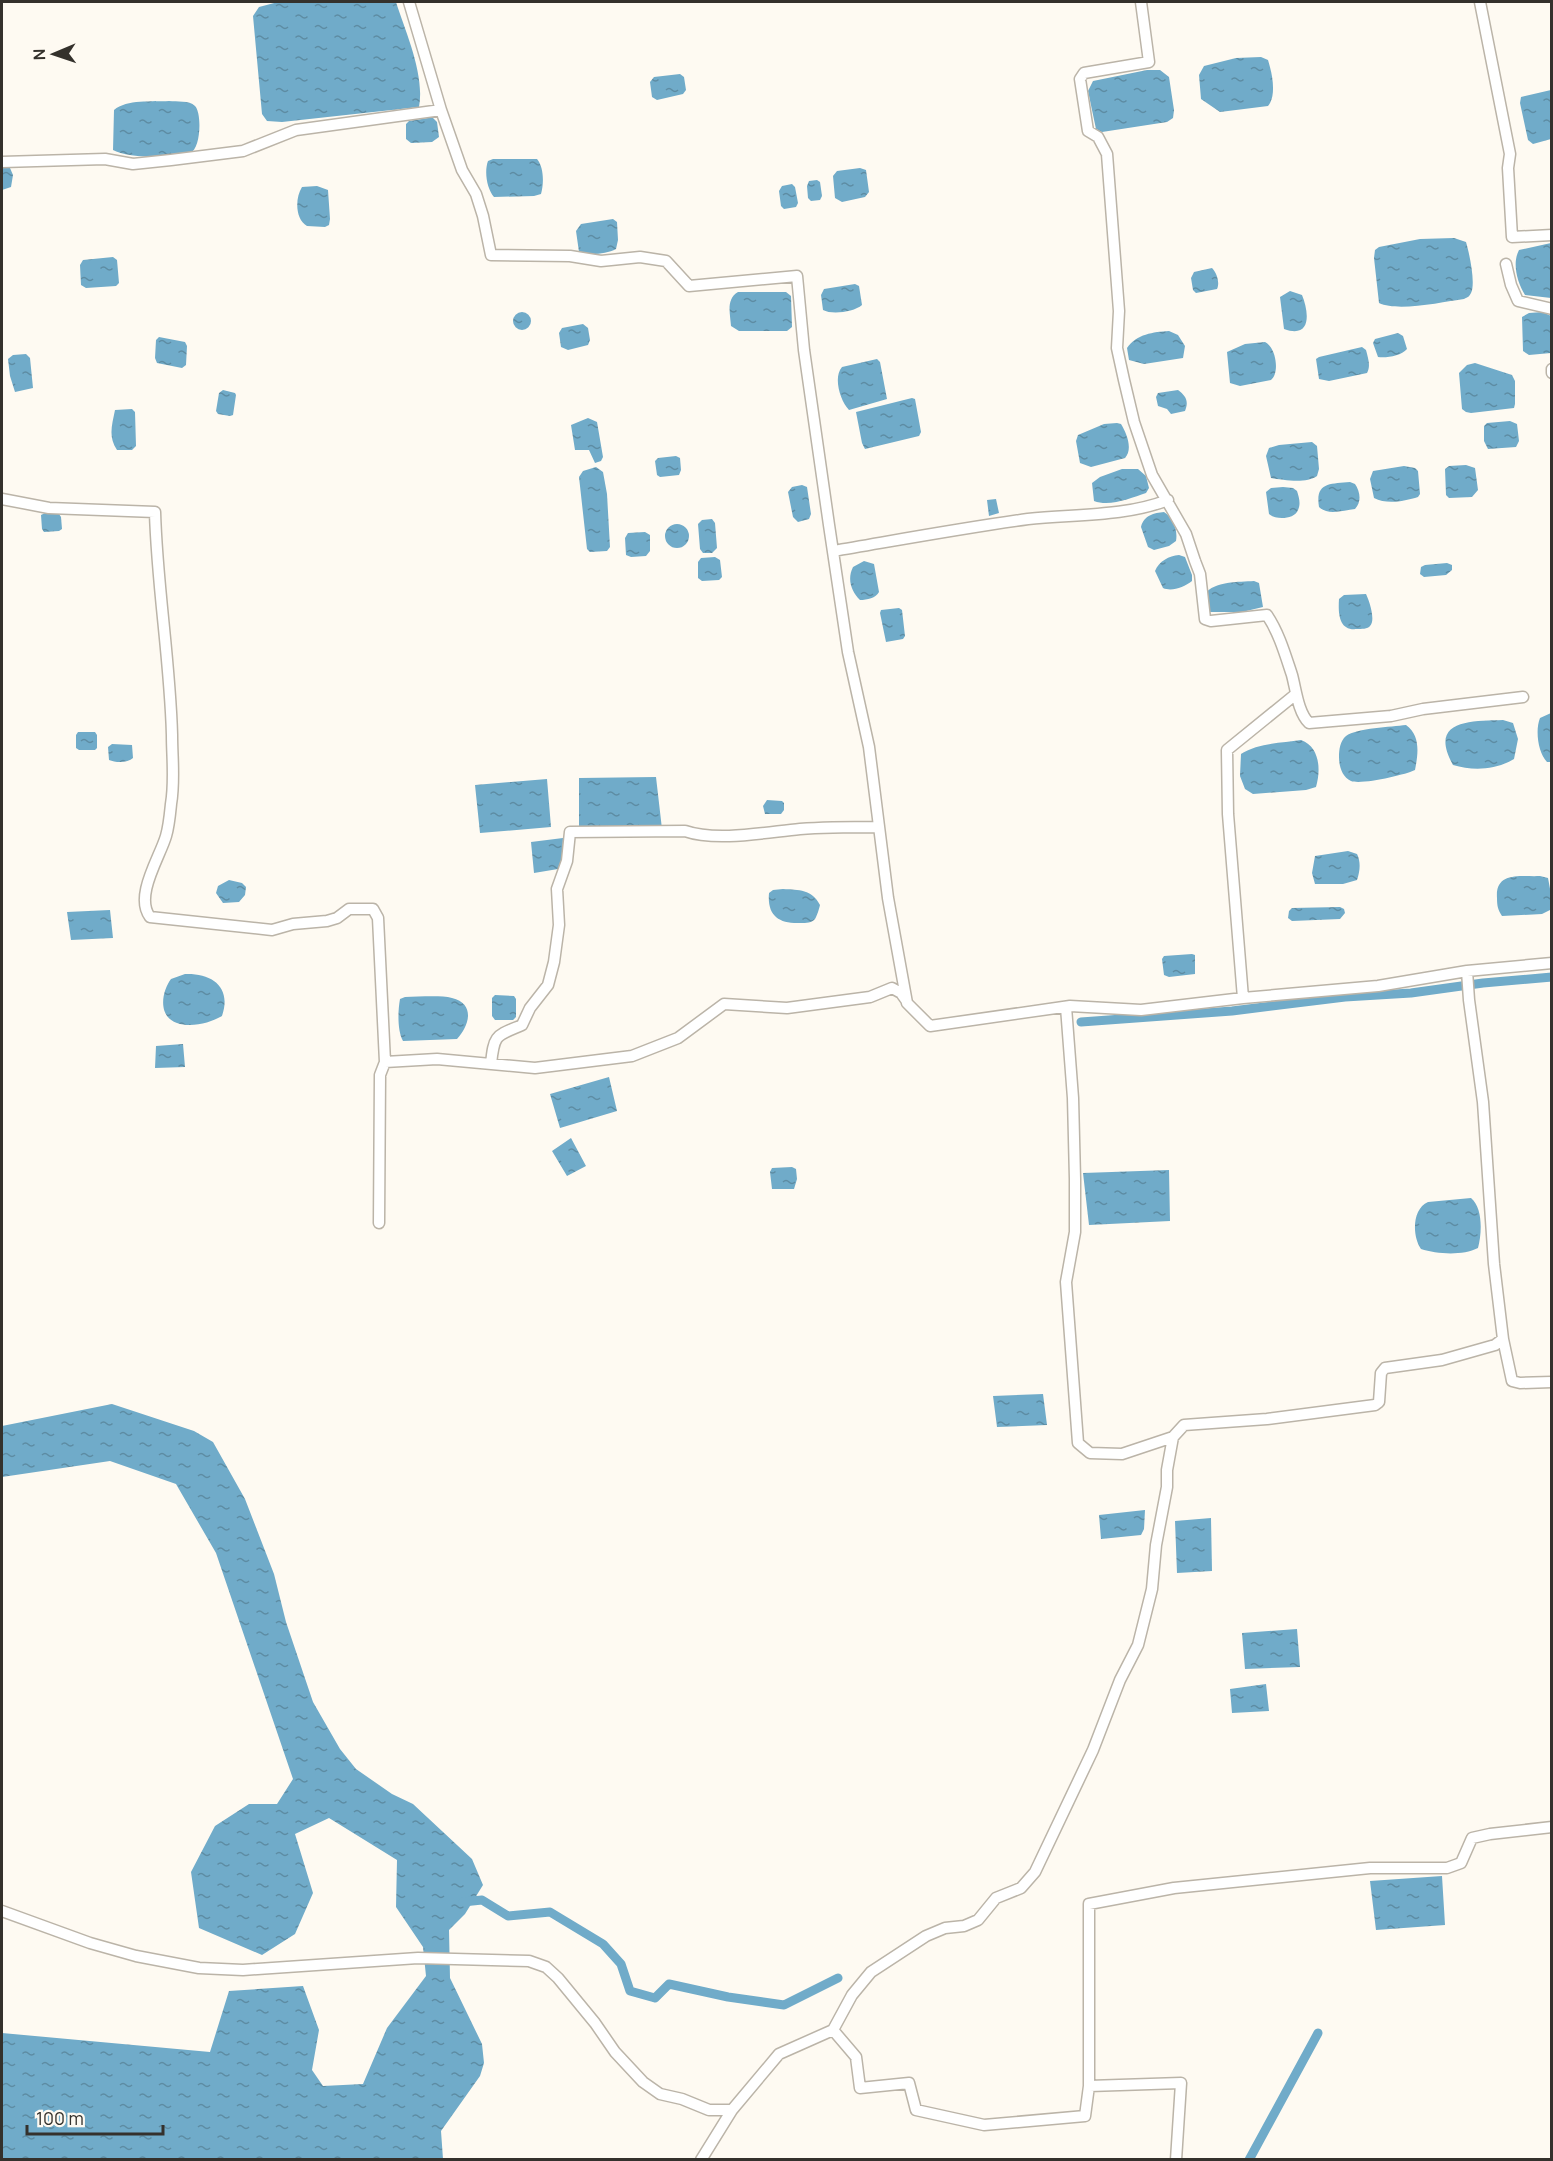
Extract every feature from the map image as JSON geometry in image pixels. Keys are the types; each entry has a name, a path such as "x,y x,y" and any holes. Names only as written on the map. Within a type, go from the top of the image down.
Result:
{"street":[{"path":"409,2 441,110 462,170 476,194 491,255 570,256 601,261 640,256 666,261 689,286 797,276 804,350 848,652 869,747 888,898 907,1003"},
{"path":"1141,2 1149,62 1084,73 1080,79 1088,131 1098,137 1107,154 1119,311 1117,348 1124,381 1152,475 1186,534 1200,574 1205,619 1211,621 1267,615 1278,631 1296,694 1309,723 1391,716 1423,709 1523,697"},
{"path":"1480,2 1510,154 1508,168 1512,237 1551,235"},
{"path":"2,162 105,159 133,164 171,160 243,151 296,130 441,110"},
{"path":"1506,264 1510,285 1518,301 1551,309"},
{"path":"2,499 49,508 155,512 157,564 164,614 171,707 173,792 166,835 152,867 146,890 146,912 150,917 272,930 293,924 327,921 337,918 349,909 373,909 378,918 385,1062 380,1076 379,1223"},
{"path":"833,551 1025,520 1121,511 1153,506 1168,500"},
{"path":"1243,998 1228,814 1227,750 1296,694"},
{"path":"491,1064 493,1045 498,1035 522,1025 530,1008 548,985 558,940 557,889 567,861 570,832 685,831 693,834 727,835 801,829 879,827"},
{"path":"385,1062 437,1059 535,1068 632,1056 678,1038 724,1004 787,1008 870,997 892,988 901,993 907,1003 930,1026 1066,1007 1141,1010 1378,986 1551,963"},
{"path":"1467,974 1483,1102 1494,1264 1503,1339 1512,1381 1551,1382"},
{"path":"1066,1007 1073,1098 1075,1200 1075,1232 1066,1282 1078,1443 1090,1453 1122,1454 1173,1437 1184,1425 1267,1419 1375,1405 1379,1402 1381,1373 1385,1368 1442,1360 1495,1345 1503,1339"},
{"path":"701,2160 732,2110 779,2054 833,2030 852,1995 871,1972 926,1936 945,1928 964,1926 978,1920 996,1898 1021,1888 1035,1872 1093,1750 1120,1680 1138,1645 1152,1588 1156,1545 1167,1487 1167,1470 1173,1437"},
{"path":"833,2030 856,2057 860,2088 909,2083 916,2110 984,2125 1085,2116 1089,2086 1089,1904 1174,1888 1370,1868 1447,1868 1461,1863 1472,1838 1551,1827"},
{"path":"2,1911 136,1956 199,1968 243,1970 418,1958 529,1961 546,1967 558,1978 595,2023 615,2052 643,2082 660,2094 682,2099 709,2110 732,2110"},
{"path":"1089,2086 1182,2083 1176,2160"}],"water":[{"path":"278,2 396,2 417,68 419,107 282,122 267,121 262,114 253,16 259,7"},
{"path":"1261,57 1268,60 1272,77 1273,90 1268,106 1220,112 1201,99 1199,75 1204,66 1236,58"},
{"path":"1147,70 1160,70 1169,77 1173,118 1167,122 1102,132 1096,129 1088,91 1093,81"},
{"path":"680,74 684,77 686,90 683,94 657,100 652,97 650,82 654,77"},
{"path":"1551,90 1551,139 1533,144 1528,140 1520,103 1521,97"},
{"path":"169,101 190,103 195,106 199,116 199,131 194,150 183,155 163,157 129,155 113,150 114,110 126,104"},
{"path":"433,118 437,122 439,137 432,142 411,143 406,139 406,124 409,121"},
{"path":"537,159 543,176 541,194 494,197 486,175 488,161"},
{"path":"2,166 10,168 13,175 11,187 2,190"},
{"path":"860,168 866,170 869,192 865,197 842,202 835,198 833,176 837,171"},
{"path":"809,181 820,182 822,196 820,200 811,201 808,198 807,186"},
{"path":"792,184 795,187 798,203 796,207 784,209 781,206 779,191 782,186"},
{"path":"317,186 328,190 330,219 329,225 325,227 307,226 300,218 297,208 302,187"},
{"path":"613,219 617,222 616,249 598,254 579,252 576,231 581,224"},
{"path":"1454,238 1466,242 1473,282 1468,297 1432,304 1397,307 1379,303 1375,250 1379,247 1420,239"},
{"path":"1551,243 1551,298 1525,295 1516,272 1519,250"},
{"path":"113,257 117,260 119,283 116,286 86,288 81,285 80,265 83,260"},
{"path":"1212,268 1218,278 1217,289 1196,293 1193,290 1191,278 1194,272"},
{"path":"855,284 859,286 862,305 843,312 823,310 821,295 824,289"},
{"path":"1290,291 1302,295 1306,309 1306,322 1300,330 1284,329 1280,297"},
{"path":"738,292 786,292 791,296 792,327 787,331 739,331 731,326 730,302"},
{"path":"518,312 526,312 531,317 529,328 518,330 513,325 513,317"},
{"path":"1543,312 1551,316 1551,353 1529,355 1523,351 1522,317 1529,313"},
{"path":"583,324 588,328 590,340 588,345 568,350 561,347 559,333 562,328"},
{"path":"1169,331 1178,335 1185,346 1183,358 1144,364 1129,360 1127,348 1131,343 1151,333"},
{"path":"1398,333 1403,336 1407,349 1394,356 1378,357 1373,343 1375,339"},
{"path":"159,337 185,342 187,346 186,365 182,368 157,363 156,340"},
{"path":"1265,342 1272,349 1276,360 1274,377 1271,380 1240,386 1230,383 1227,352 1245,344"},
{"path":"1362,347 1366,350 1368,359 1367,373 1329,381 1319,379 1316,359"},
{"path":"26,354 30,358 33,388 15,392 8,359 13,355"},
{"path":"877,359 880,362 887,399 849,410 839,389 839,371 842,367"},
{"path":"1475,363 1512,375 1515,381 1514,408 1471,413 1462,409 1459,373 1467,365"},
{"path":"223,390 236,395 233,415 230,416 218,414 216,411 219,393"},
{"path":"1178,390 1186,399 1185,411 1171,414 1167,409 1158,406 1156,397 1158,393"},
{"path":"915,399 921,432 919,436 865,449 856,412"},
{"path":"132,409 135,412 136,446 132,450 117,450 112,436 115,410"},
{"path":"588,418 597,422 603,457 601,461 595,463 589,450 575,450 571,425"},
{"path":"1510,421 1517,424 1519,441 1516,447 1488,449 1484,441 1484,426 1487,423"},
{"path":"1104,424 1121,424 1128,441 1129,450 1125,458 1091,467 1080,463 1076,441 1078,435"},
{"path":"1312,442 1317,446 1319,469 1317,476 1301,481 1271,478 1266,456 1269,448"},
{"path":"676,456 680,458 679,475 660,477 657,475 655,461 658,458"},
{"path":"1466,465 1475,468 1478,490 1472,497 1449,498 1446,495 1445,469 1449,466"},
{"path":"1404,466 1415,468 1418,471 1420,494 1418,497 1390,502 1374,498 1370,479 1373,471"},
{"path":"596,467 603,472 607,494 610,547 607,551 590,552 587,549 579,477 583,471"},
{"path":"1122,469 1138,469 1146,476 1149,488 1146,493 1114,502 1094,501 1092,483 1100,477"},
{"path":"1350,482 1355,484 1359,493 1359,503 1355,509 1331,512 1319,507 1319,493 1322,489 1330,484"},
{"path":"802,485 807,487 811,514 809,519 798,522 793,517 788,492 792,487"},
{"path":"1283,487 1297,491 1299,508 1293,516 1284,518 1272,516 1269,514 1266,492 1271,488"},
{"path":"996,499 999,513 989,516 987,500"},
{"path":"1164,512 1174,525 1176,541 1169,546 1154,550 1148,547 1141,527 1142,523 1153,514"},
{"path":"59,514 62,529 44,532 41,515"},
{"path":"712,519 715,523 717,548 712,553 703,553 700,549 698,524 702,520"},
{"path":"677,524 682,525 688,531 688,541 682,547 677,548 672,547 666,541 665,536 666,531 672,525"},
{"path":"645,532 650,535 650,551 646,556 626,555 625,538 628,533"},
{"path":"1179,555 1185,557 1192,581 1178,588 1163,588 1155,571 1165,560"},
{"path":"715,557 720,560 722,577 719,580 702,581 698,578 698,562 701,558"},
{"path":"864,561 874,564 879,592 876,596 860,600 852,589 850,576 853,567"},
{"path":"1447,563 1452,565 1452,570 1446,575 1424,577 1420,574 1421,567 1425,565"},
{"path":"1254,581 1259,583 1263,607 1242,612 1209,612 1205,594 1209,590 1227,583"},
{"path":"1366,594 1372,623 1360,629 1346,627 1340,616 1339,599 1344,595"},
{"path":"899,608 902,610 905,636 903,639 886,642 881,610"},
{"path":"1551,713 1551,762 1547,762 1538,741 1538,729 1540,718"},
{"path":"1503,720 1513,723 1518,739 1514,759 1507,763 1484,768 1453,765 1447,750 1446,739 1449,731 1466,723"},
{"path":"1406,725 1411,729 1416,740 1415,770 1364,782 1351,781 1345,777 1340,767 1339,757 1341,743 1346,736 1366,730"},
{"path":"78,732 95,732 97,748 79,750 76,748"},
{"path":"1301,740 1312,748 1318,760 1316,787 1306,790 1253,794 1245,789 1240,776 1241,754 1262,746"},
{"path":"112,744 132,745 133,758 122,762 109,760 108,747"},
{"path":"656,777 662,829 579,830 579,778"},
{"path":"547,779 551,827 480,833 475,785"},
{"path":"767,800 784,803 784,810 781,814 765,814 763,806"},
{"path":"563,838 562,864 558,869 534,873 531,842"},
{"path":"1348,851 1357,854 1358,857 1360,867 1357,880 1343,884 1315,884 1312,873 1315,856"},
{"path":"1511,877 1548,878 1551,894 1550,910 1542,914 1502,916 1497,901 1497,889 1500,883"},
{"path":"229,880 242,883 246,887 245,895 239,902 223,903 216,893 218,886"},
{"path":"783,889 804,891 817,900 820,905 814,920 807,923 786,922 772,913 769,893"},
{"path":"1340,907 1345,913 1340,919 1292,921 1288,918 1292,908"},
{"path":"110,910 113,938 71,940 67,912"},
{"path":"1195,955 1195,974 1169,977 1164,975 1162,959 1164,956"},
{"path":"185,974 204,976 217,984 224,997 222,1016 206,1023 188,1025 177,1023 166,1015 163,1003 165,990 171,979"},
{"path":"495,995 514,996 516,1017 513,1020 495,1020 492,1016 492,998"},
{"path":"441,997 460,1001 467,1010 465,1028 457,1039 403,1041 398,1014 400,999"},
{"path":"183,1044 185,1067 155,1068 156,1046"},
{"path":"609,1077 617,1111 560,1128 550,1094"},
{"path":"571,1138 586,1166 567,1176 552,1151"},
{"path":"792,1167 796,1169 797,1179 794,1189 772,1189 770,1172 772,1168"},
{"path":"1169,1170 1170,1221 1089,1225 1083,1173"},
{"path":"1471,1198 1480,1214 1481,1228 1478,1248 1472,1251 1450,1253 1421,1249 1416,1237 1415,1223 1423,1205 1428,1202"},
{"path":"1043,1394 1047,1425 997,1427 993,1396"},
{"path":"112,1404 194,1431 213,1442 245,1499 274,1574 286,1622 313,1702 340,1749 356,1769 392,1794 413,1804 472,1859 483,1885 465,1914 449,1930 450,1978 482,2044 484,2063 480,2076 441,2131 443,2159 2,2159 2,2033 210,2052 229,1991 303,1986 319,2030 312,2070 323,2086 363,2084 387,2028 426,1976 423,1947 396,1907 397,1860 329,1818 295,1834 313,1893 295,1934 262,1955 199,1928 191,1872 215,1826 249,1804 277,1804 293,1779 216,1553 176,1484 110,1461 2,1477 2,1426"},
{"path":"1145,1510 1144,1529 1141,1535 1101,1539 1099,1515"},
{"path":"1211,1518 1212,1571 1177,1573 1175,1521"},
{"path":"1297,1629 1300,1667 1245,1669 1242,1633"},
{"path":"1266,1684 1269,1711 1232,1713 1230,1689"},
{"path":"1442,1876 1445,1925 1376,1930 1370,1881"}],"waterway":[{"path":"1081,1022 1232,1011 1345,997 1411,993 1483,983 1552,977"},
{"path":"463,1902 482,1900 508,1916 550,1912 603,1944 621,1964 630,1991 655,1998 669,1984 728,1997 784,2005 838,1978"},
{"path":"1249,2160 1318,2033"}]}
